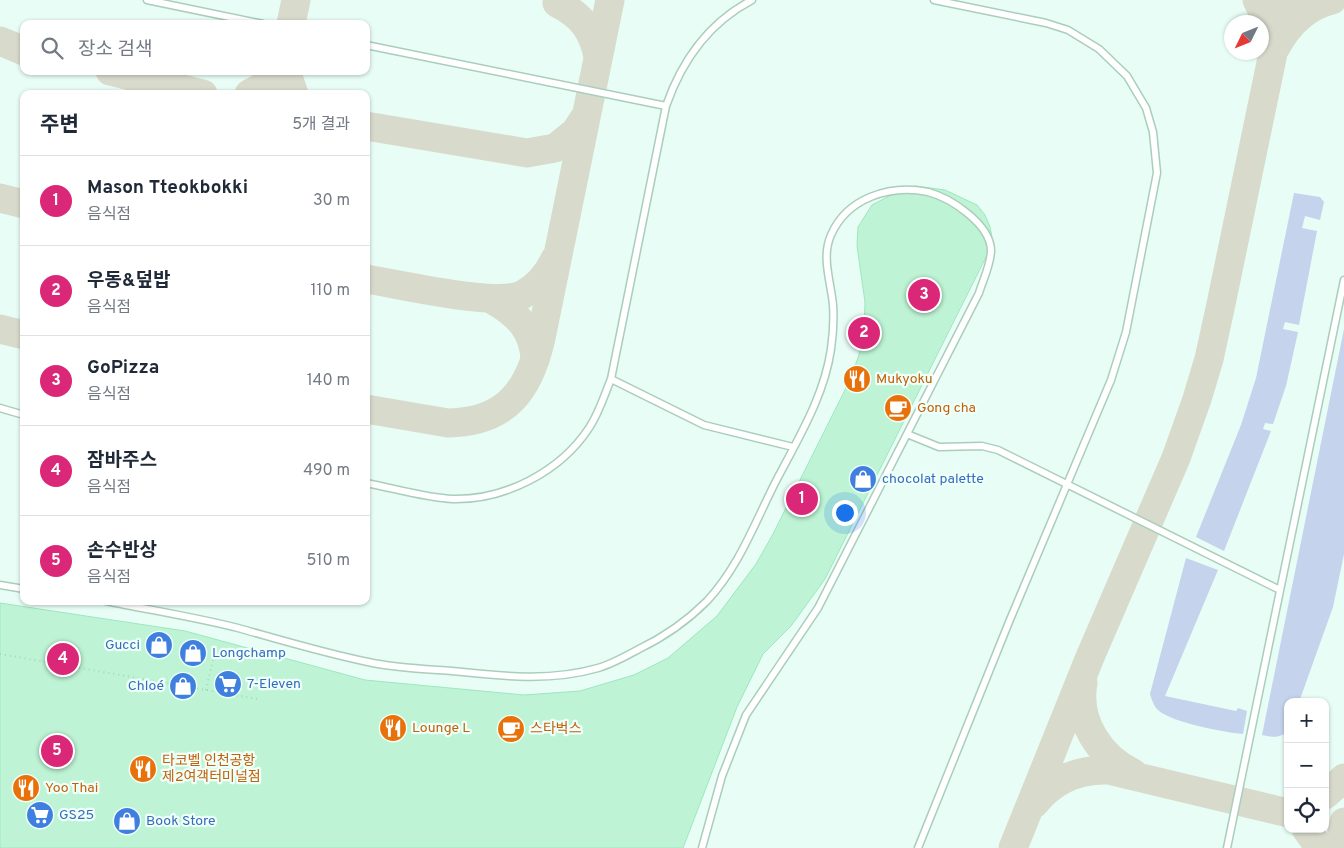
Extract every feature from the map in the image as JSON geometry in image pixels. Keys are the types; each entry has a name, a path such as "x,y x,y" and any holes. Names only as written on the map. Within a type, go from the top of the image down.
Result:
{"lane":[{"path":"147,0 244,20"},
{"path":"370,484 451,499 486,496 533,479 572,448 588,429 598,412 611,379 666,106 674,81 697,45 720,20 752,0"},
{"path":"918,848 1111,380 1126,332 1157,173 1151,125 1140,97 1127,76 1109,57 1085,38 1046,23 934,0"},
{"path":"370,46 666,106"},
{"path":"126,605 234,627 372,663 517,677 575,673 601,667 655,641 682,624 707,600 732,570 824,384 831,348 833,306 826,252 830,237 839,220 851,206 871,196 888,192 917,190 938,195 956,204 972,217 991,248 979,293 818,608 746,715 722,776 702,848"},
{"path":"1227,848 1344,280"},
{"path":"611,379 704,425 793,448"},
{"path":"0,408 20,414"},
{"path":"907,434 939,448 982,446 998,450 1280,590"},
{"path":"0,586 20,588"}],"path":[{"path":"0,654 258,700"},
{"path":"206,690 213,660"}],"shaded area":[{"path":"1294,193 1320,197 1324,202 1320,220 1305,216 1302,228 1317,231 1299,325 1285,322 1283,329 1298,332 1286,386 1273,424 1265,423 1263,429 1271,431 1224,551 1196,537 1241,425 1256,378"},
{"path":"1344,329 1344,554 1333,607 1300,698 1284,698 1284,734 1272,737 1262,735"},
{"path":"1186,558 1218,570 1165,696 1236,711 1238,708 1247,711 1243,734 1200,726 1166,715 1156,708 1150,694"}],"building":[{"path":"915,186 945,190 977,205 985,215 992,237 987,255 825,579 791,626 763,654 737,707 683,848 0,848 0,603 185,631 365,680 524,695 580,691 634,675 668,658 717,616 756,564 773,534 850,380 859,355 864,333 865,302 857,246 858,227 872,205 897,192"}],"taxiway":[{"path":"292,20 296,0"},
{"path":"370,410 448,423 468,421 485,417 500,410 522,388 530,374 541,338 610,0"},
{"path":"1257,0 1267,20 1272,44"},
{"path":"1013,848 1090,657 1176,458 1197,399 1209,359 1221,304 1284,0"},
{"path":"1276,47 1286,31 1306,12 1332,0"},
{"path":"557,3 573,13 585,24 593,39 598,57"},
{"path":"0,41 20,49"},
{"path":"126,75 187,90"},
{"path":"256,90 267,84 275,75"},
{"path":"287,75 293,90"},
{"path":"370,127 527,153 555,148 575,132 585,117"},
{"path":"0,198 20,203"},
{"path":"370,280 469,297 509,298 522,295 537,284 549,270 555,259"},
{"path":"493,300 510,311 523,324 532,340 535,360"},
{"path":"0,329 20,334"},
{"path":"1083,683 1083,711 1093,736 1110,758 1133,773"},
{"path":"1034,804 1049,788 1066,778 1086,772 1108,770 1284,812"},
{"path":"1329,791 1344,778"},
{"path":"1339,848 1344,822"},
{"path":"1309,833 1320,848"}],"place":[{"name":"GoPizza","path":"924,295"},
{"name":"우동&덮밥","path":"864,333"},
{"name":"Mukyoku","path":"857,379"},
{"name":"Gong cha","path":"898,408"},
{"name":"chocolat palette","path":"863,479"},
{"name":"Mason Tteokbokki","path":"802,499"},
{"name":"Gucci","path":"159,645"},
{"name":"Longchamp","path":"193,653"},
{"name":"잠바주스","path":"63,659"},
{"name":"7-Eleven","path":"228,684"},
{"name":"Chloé","path":"183,686"},
{"name":"Lounge L","path":"393,728"},
{"name":"스타벅스","path":"511,729"},
{"name":"손수반상","path":"57,751"},
{"name":"타코벨 인천공항 제2여객터미널점","path":"143,769"},
{"name":"Yoo Thai","path":"26,788"},
{"name":"GS25","path":"40,815"},
{"name":"Book Store","path":"127,821"}]}
